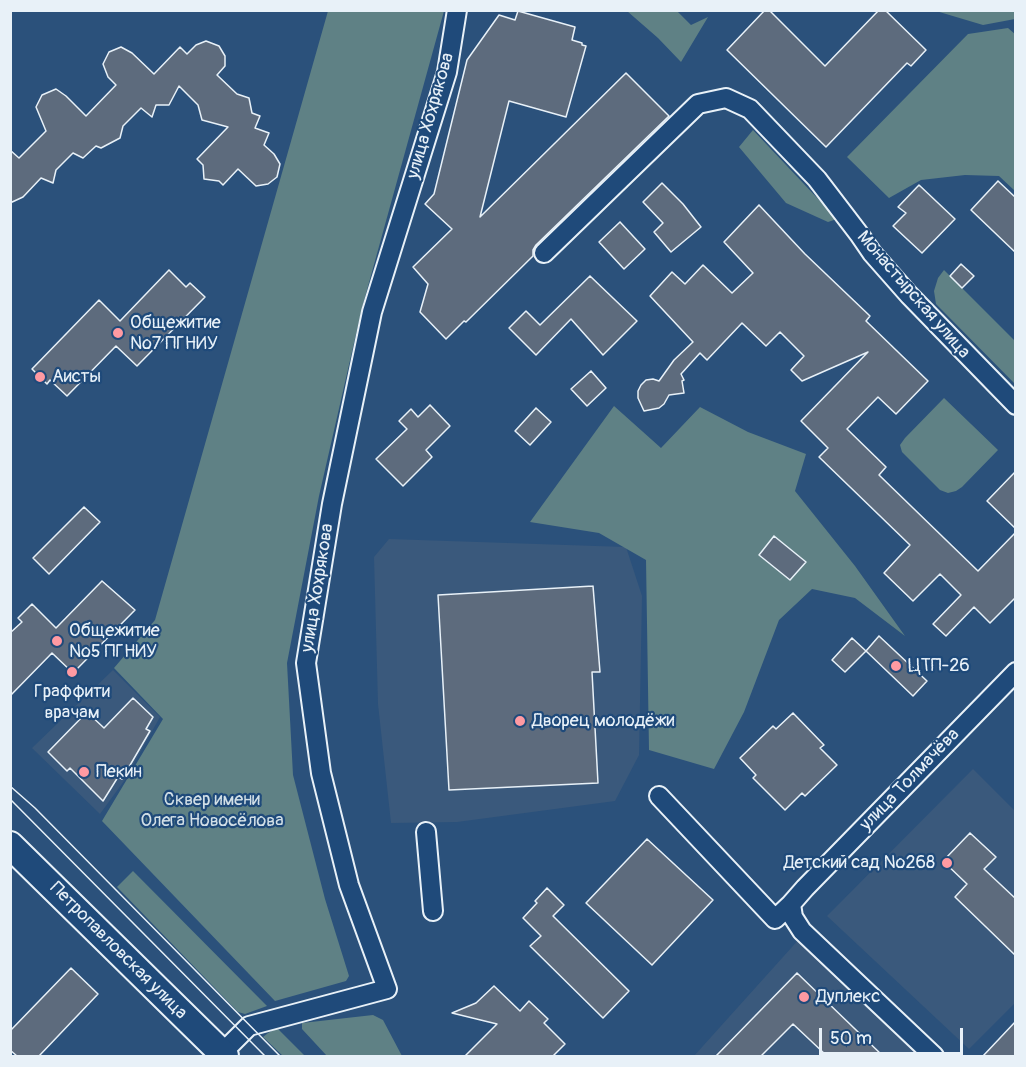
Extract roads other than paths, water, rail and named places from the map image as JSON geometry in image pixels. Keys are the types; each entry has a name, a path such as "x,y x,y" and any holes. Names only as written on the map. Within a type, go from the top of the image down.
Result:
{"street":[{"name":"улица Хохрякова","path":"223,1055 249,1026 387,989 349,885 323,784 306,663 332,504 372,312 447,72 457,10"},
{"name":"Монастырская улица","path":"544,253 698,104 726,98 750,109 817,179 872,253 894,278 968,358 1016,405"},
{"name":"улица Толмачёва","path":"791,904 1016,672"},
{"path":"659,796 775,919 791,904"},
{"path":"426,832 434,912"},
{"name":"Петропавловская улица","path":"10,844 223,1055"},
{"path":"791,904 793,917 802,931 934,1056"}],"tram line":[{"path":"10,786 35,808 280,1056"},
{"path":"10,799 265,1056"}],"place":[{"name":"Общежитие №7 ПГНИУ","path":"118,333"},
{"name":"Аисты","path":"40,377"},
{"name":"Общежитие №5 ПГНИУ","path":"57,641"},
{"name":"ЦТП-26","path":"896,666"},
{"name":"Граффити врачам","path":"72,672"},
{"name":"Дворец молодёжи","path":"520,721"},
{"name":"Пекин","path":"84,772"},
{"name":"Детский сад №268","path":"947,863"},
{"name":"Дуплекс","path":"804,997"}],"park label":[{"name":"Сквер имени Олега Новосёлова","path":"212,810"}]}
